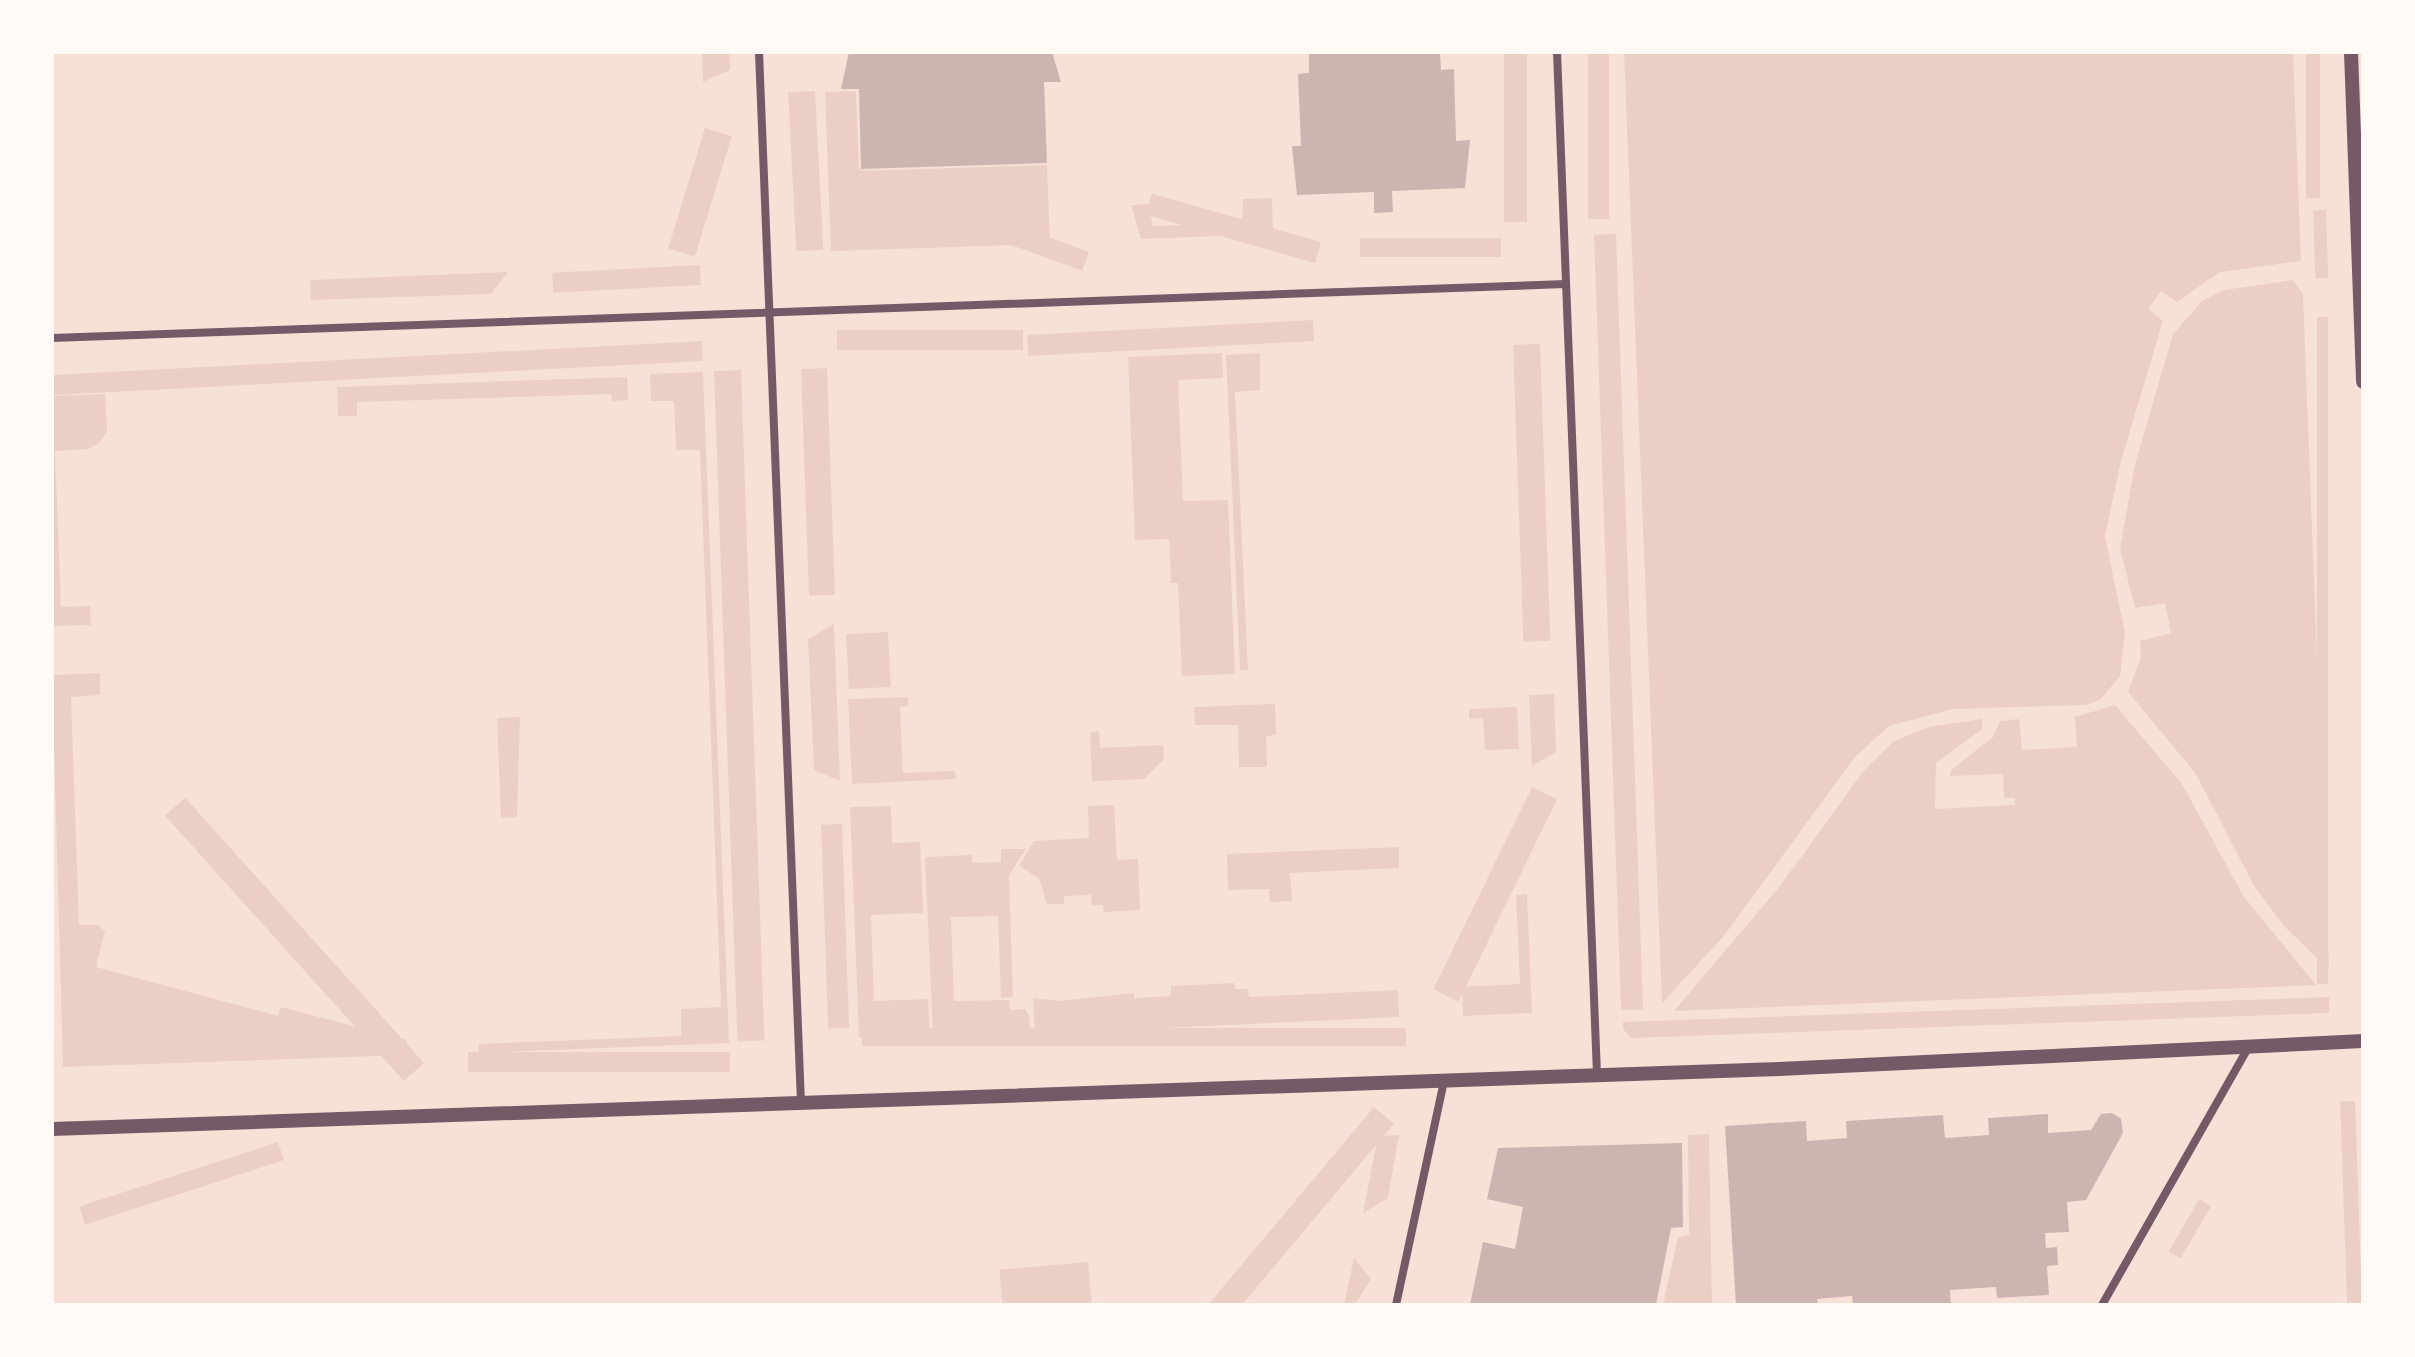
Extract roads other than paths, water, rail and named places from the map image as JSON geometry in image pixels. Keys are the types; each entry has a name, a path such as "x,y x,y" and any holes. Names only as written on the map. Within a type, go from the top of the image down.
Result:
{"street":[{"path":"759,52 801,1103"},
{"path":"1557,52 1597,1075"},
{"path":"2351,52 2363,382"},
{"path":"52,338 1566,284"},
{"path":"52,1129 1444,1081 2363,1041"},
{"path":"2102,1305 2250,1045"},
{"path":"1396,1305 1444,1081"}]}
